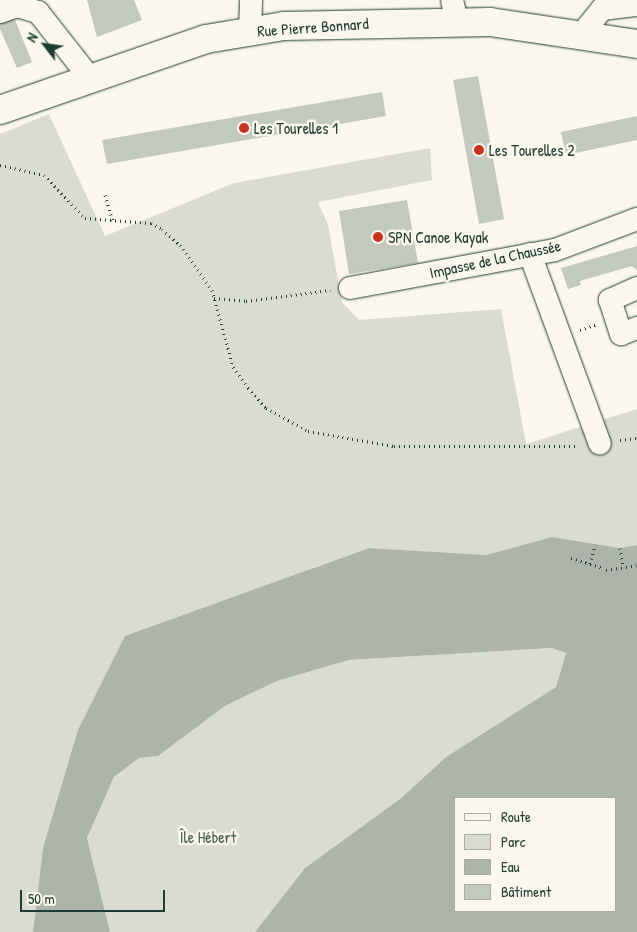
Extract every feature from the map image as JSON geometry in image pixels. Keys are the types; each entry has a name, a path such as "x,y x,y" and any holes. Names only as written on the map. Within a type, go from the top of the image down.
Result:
{"main road":[{"name":"Rue Pierre Bonnard","path":"2,110 206,39 319,24 454,10 637,44"}],"street":[{"path":"250,32 251,0"},
{"path":"581,35 602,10 637,5"},
{"path":"1,9 17,6 38,12 90,78"},
{"name":"Impasse de la Chaussée","path":"350,288 530,254 637,219"},
{"path":"530,254 600,444"},
{"path":"637,288 610,300 620,334 637,328"}],"path":[{"path":"0,165 44,175 86,218 162,229 180,245 214,298 233,367 243,381 266,408 308,431 394,446 600,444 637,438"},
{"path":"105,196 114,221"},
{"path":"214,298 246,301 350,288"},
{"path":"560,337 616,318"},
{"path":"590,564 595,545"},
{"path":"620,548 622,568"},
{"path":"571,558 605,569 637,565"}],"green space":[{"path":"49,114 105,236 234,183 430,148 432,180 318,202 328,225 342,302 359,320 501,309 526,444 637,409 637,545 620,548 552,537 486,555 369,548 312,568 43,848 33,932 0,932 0,134"},
{"name":"Île Hébert","path":"552,648 566,653 556,687 446,757 400,799 305,868 255,932 110,932 87,838 114,777 139,758 158,756 225,706 277,681 349,660"}],"water":[{"path":"552,537 620,548 637,545 637,932 255,932 305,868 400,799 446,757 556,687 566,653 552,648 349,660 277,681 225,706 158,756 139,758 114,777 87,838 110,932 33,932 43,848 78,730 125,636 369,548 486,555"}],"building":[{"path":"87,0 134,0 142,20 97,37"},
{"path":"13,15 32,62 17,68 0,29 0,21"},
{"name":"Les Tourelles 2","path":"478,76 504,219 479,224 453,80"},
{"name":"Les Tourelles 1","path":"382,92 386,116 107,164 102,140"},
{"path":"637,116 637,140 566,155 561,132"},
{"name":"SPN Canoe Kayak","path":"407,200 418,263 349,274 339,211"},
{"path":"637,246 637,270 632,266 580,281 581,285 568,289 561,268"}],"place":[{"name":"Les Tourelles 1","path":"244,128"},
{"name":"Les Tourelles 2","path":"479,150"},
{"name":"SPN Canoe Kayak","path":"378,237"}]}
